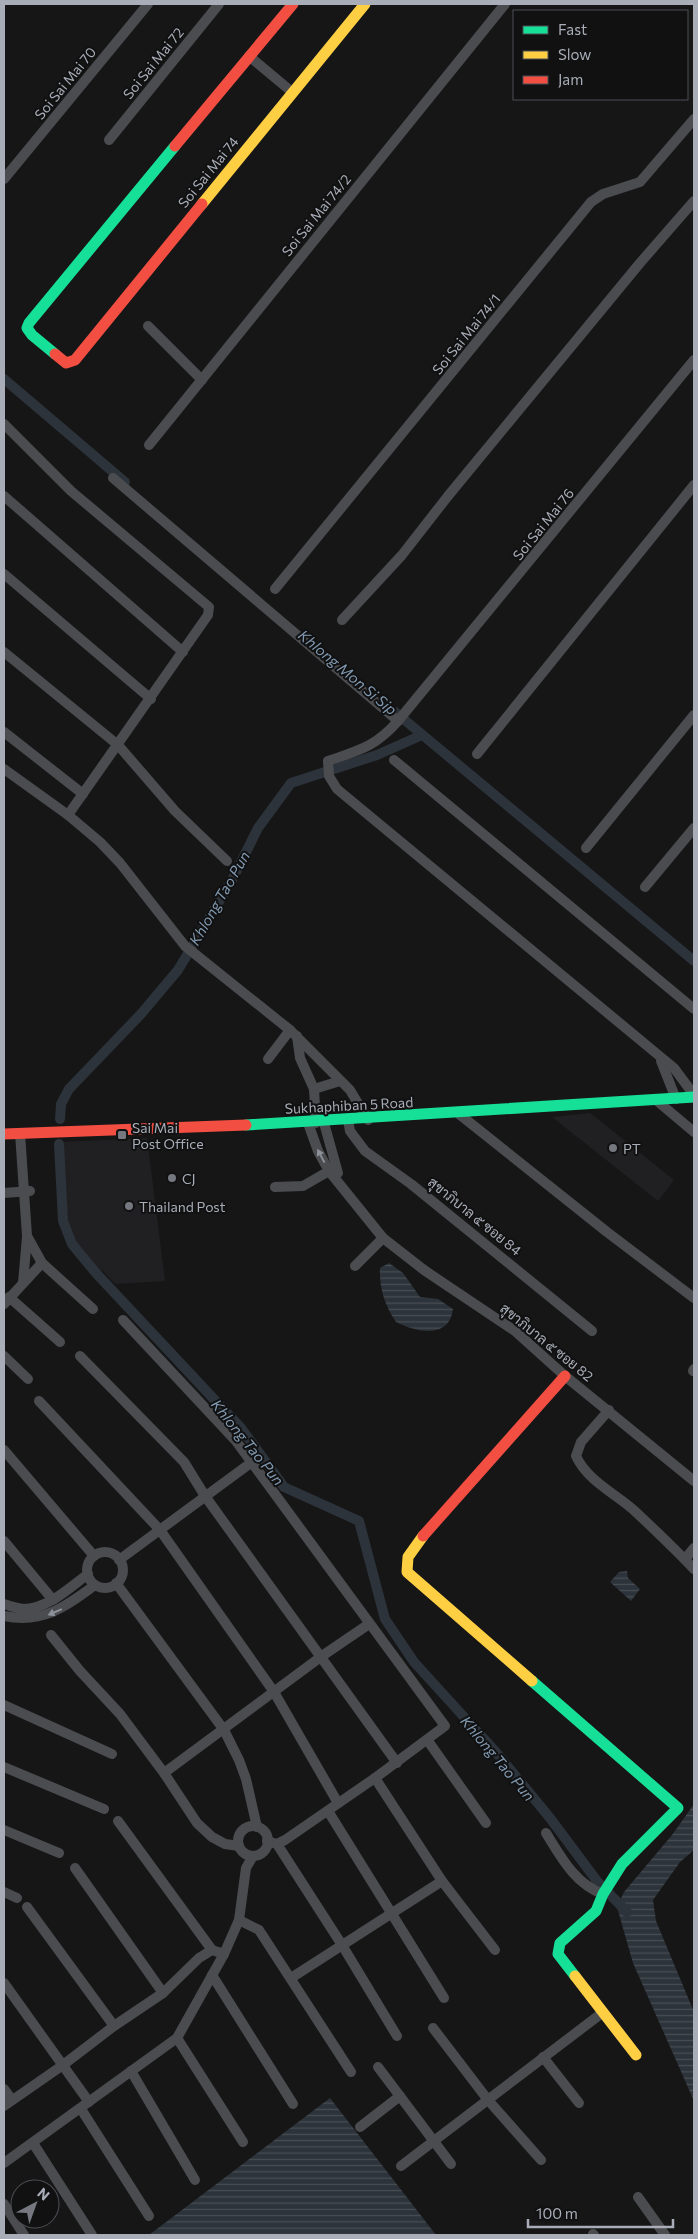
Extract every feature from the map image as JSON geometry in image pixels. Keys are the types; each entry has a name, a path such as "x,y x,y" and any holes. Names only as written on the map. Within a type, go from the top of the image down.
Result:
{"street":[{"name":"Soi Sai Mai 70","path":"4,179 148,4"},
{"name":"Soi Sai Mai 72","path":"109,140 219,4"},
{"path":"292,4 249,56 292,92"},
{"name":"Soi Sai Mai 74","path":"249,56 29,323 28,328 32,335 62,361 66,363 74,360 365,4"},
{"name":"Soi Sai Mai 74/2","path":"148,445 505,4"},
{"name":"Soi Sai Mai 74/1","path":"275,589 591,202 603,194 640,182 694,119"},
{"path":"342,620 402,555 448,496 640,263 694,201"},
{"path":"148,326 202,380"},
{"name":"Soi Sai Mai 76","path":"659,1058 494,918 337,789 329,771 328,761 368,747 379,740 399,720 694,360"},
{"path":"4,424 70,491 209,606 208,615 68,816"},
{"path":"112,478 399,720"},
{"path":"477,754 694,485"},
{"path":"4,496 183,652"},
{"path":"4,574 151,699"},
{"path":"4,652 118,745 175,811 227,861"},
{"path":"586,848 694,716"},
{"path":"4,732 83,794"},
{"path":"394,760 694,1009"},
{"path":"4,769 100,842 120,863 189,949 293,1033 350,1090 368,1120"},
{"path":"645,887 694,828"},
{"path":"268,1059 293,1033"},
{"path":"293,1033 300,1058 314,1089 316,1123"},
{"path":"659,1058 680,1075 694,1096"},
{"path":"659,1058 665,1067 676,1099"},
{"path":"314,1089 340,1081"},
{"name":"Sukhaphiban 5 Road","path":"4,1134 263,1123 316,1123 459,1114 569,1104 676,1099 694,1096"},
{"path":"656,1100 694,1132"},
{"path":"459,1114 607,1232 694,1298"},
{"name":"สุขาภิบาล ๕ ซอย 84","path":"348,1120 350,1131 365,1151 411,1184 592,1330"},
{"name":"สุขาภิบาล ๕ ซอย 82","path":"316,1123 333,1169"},
{"name":"สุขาภิบาล ๕ ซอย 82","path":"316,1123 318,1151 383,1238 424,1270 515,1331 565,1376 694,1481"},
{"path":"23,1133 27,1236 23,1283"},
{"path":"274,1188 303,1186 333,1169"},
{"path":"4,1193 26,1195"},
{"path":"27,1236 42,1263 93,1309"},
{"path":"355,1266 383,1238"},
{"path":"42,1263 7,1301 60,1342"},
{"path":"123,1320 223,1426 252,1462 368,1624 445,1726 398,1763 328,1811 272,1842 262,1853 253,1856 244,1853 239,1846 240,1833 248,1827 257,1827 272,1842 342,1945 396,2036"},
{"path":"4,1356 28,1379"},
{"path":"80,1356 184,1462 205,1496 398,1763"},
{"path":"565,1376 413,1548 406,1558 405,1565 407,1572 678,1808 622,1864 605,1890 596,1912 560,1943 558,1954 602,2013 636,2054"},
{"path":"39,1401 160,1530 274,1692 338,1803"},
{"path":"609,1410 581,1442 576,1456 579,1463 584,1470 636,1512 694,1569"},
{"path":"4,1450 94,1556"},
{"path":"119,1560 252,1462"},
{"path":"4,1541 53,1600"},
{"path":"685,1559 694,1548"},
{"path":"106,1552 119,1560 122,1569 120,1579 116,1583 106,1588 95,1585 88,1574 89,1562 94,1556 106,1552"},
{"path":"4,1604 23,1608 42,1605 53,1600 88,1574"},
{"path":"116,1583 224,1730 244,1772 257,1827"},
{"path":"4,1616 27,1619 44,1616 60,1610 95,1585"},
{"path":"164,1773 368,1624"},
{"path":"51,1636 120,1714 164,1773 197,1823 212,1837 224,1844 239,1846"},
{"path":"4,1706 112,1754"},
{"path":"428,1741 486,1823"},
{"path":"4,1767 104,1809"},
{"path":"375,1778 442,1881 495,1950"},
{"path":"328,1811 444,1998"},
{"path":"118,1821 212,1950 224,1954"},
{"path":"4,1830 59,1853"},
{"path":"546,1833 569,1868 589,1889 605,1890"},
{"path":"4,2163 177,2038 224,1954 240,1920 246,1868 253,1856"},
{"path":"75,1868 163,1993"},
{"path":"291,1978 442,1881"},
{"path":"4,1892 17,1898"},
{"path":"27,1907 114,2026"},
{"path":"240,1920 259,1930 351,2072"},
{"path":"4,2089 8,2103 163,1993 199,1958 212,1950"},
{"path":"212,1975 293,2104"},
{"path":"4,1983 89,2102"},
{"path":"401,2166 602,2013"},
{"path":"433,2028 488,2100 541,2160"},
{"path":"177,2038 243,2142"},
{"path":"543,2057 579,2103"},
{"path":"378,2067 451,2164"},
{"path":"131,2071 195,2180"},
{"path":"360,2128 400,2096"},
{"path":"81,2109 149,2216"},
{"path":"33,2143 92,2235"},
{"path":"638,2196 665,2235"},
{"path":"4,2204 24,2235"}],"shaded area":[{"name":"PT","path":"590,1113 674,1180 658,1201 552,1117"},
{"path":"147,1138 165,1281 115,1284 103,1271 93,1268 74,1243 67,1223 61,1142"},
{"path":"389,1263 403,1273 420,1297 438,1299 453,1309 450,1319 445,1326 431,1331 413,1329 396,1322 386,1303 381,1283 380,1268"},
{"path":"627,1571 628,1578 640,1589 631,1601 610,1582 619,1572"},
{"path":"694,1804 694,1850 680,1862 653,1900 656,1921 694,2012 694,2101 633,1963 617,1907 624,1892 672,1835"},
{"path":"330,2098 436,2235 149,2235"}],"waterway":[{"name":"Khlong Mon Si Sip","path":"4,379 125,482"},
{"name":"Khlong Mon Si Sip","path":"395,712 694,961"},
{"name":"Khlong Tao Pun","path":"60,1119 61,1104 69,1089 141,1014 178,970 232,880 258,828 291,783 377,755 422,735"},
{"name":"Khlong Tao Pun","path":"59,1144 63,1221 72,1244 95,1272 241,1428 284,1487 359,1521 385,1619 414,1662 495,1751 550,1818 597,1881 627,1912"}],"traffic: fast":[{"path":"55,354 32,335 27,328 29,323 175,146"},
{"path":"246,1125 694,1097"},
{"path":"532,1681 678,1808 622,1864 603,1894 596,1911 560,1943 558,1954 575,1976"}],"traffic: slow":[{"path":"202,204 365,4"},
{"path":"423,1536 408,1557 407,1572 532,1681"},
{"path":"575,1976 636,2055"}],"traffic: jam":[{"path":"175,146 293,4"},
{"path":"55,354 66,363 75,360 202,204"},
{"path":"4,1134 246,1125"},
{"path":"423,1536 565,1376"}],"place":[{"name":"Sai Mai Post Office","path":"122,1135"},
{"name":"PT","path":"613,1148"},
{"name":"CJ","path":"172,1178"},
{"name":"Thailand Post","path":"129,1206"}]}
